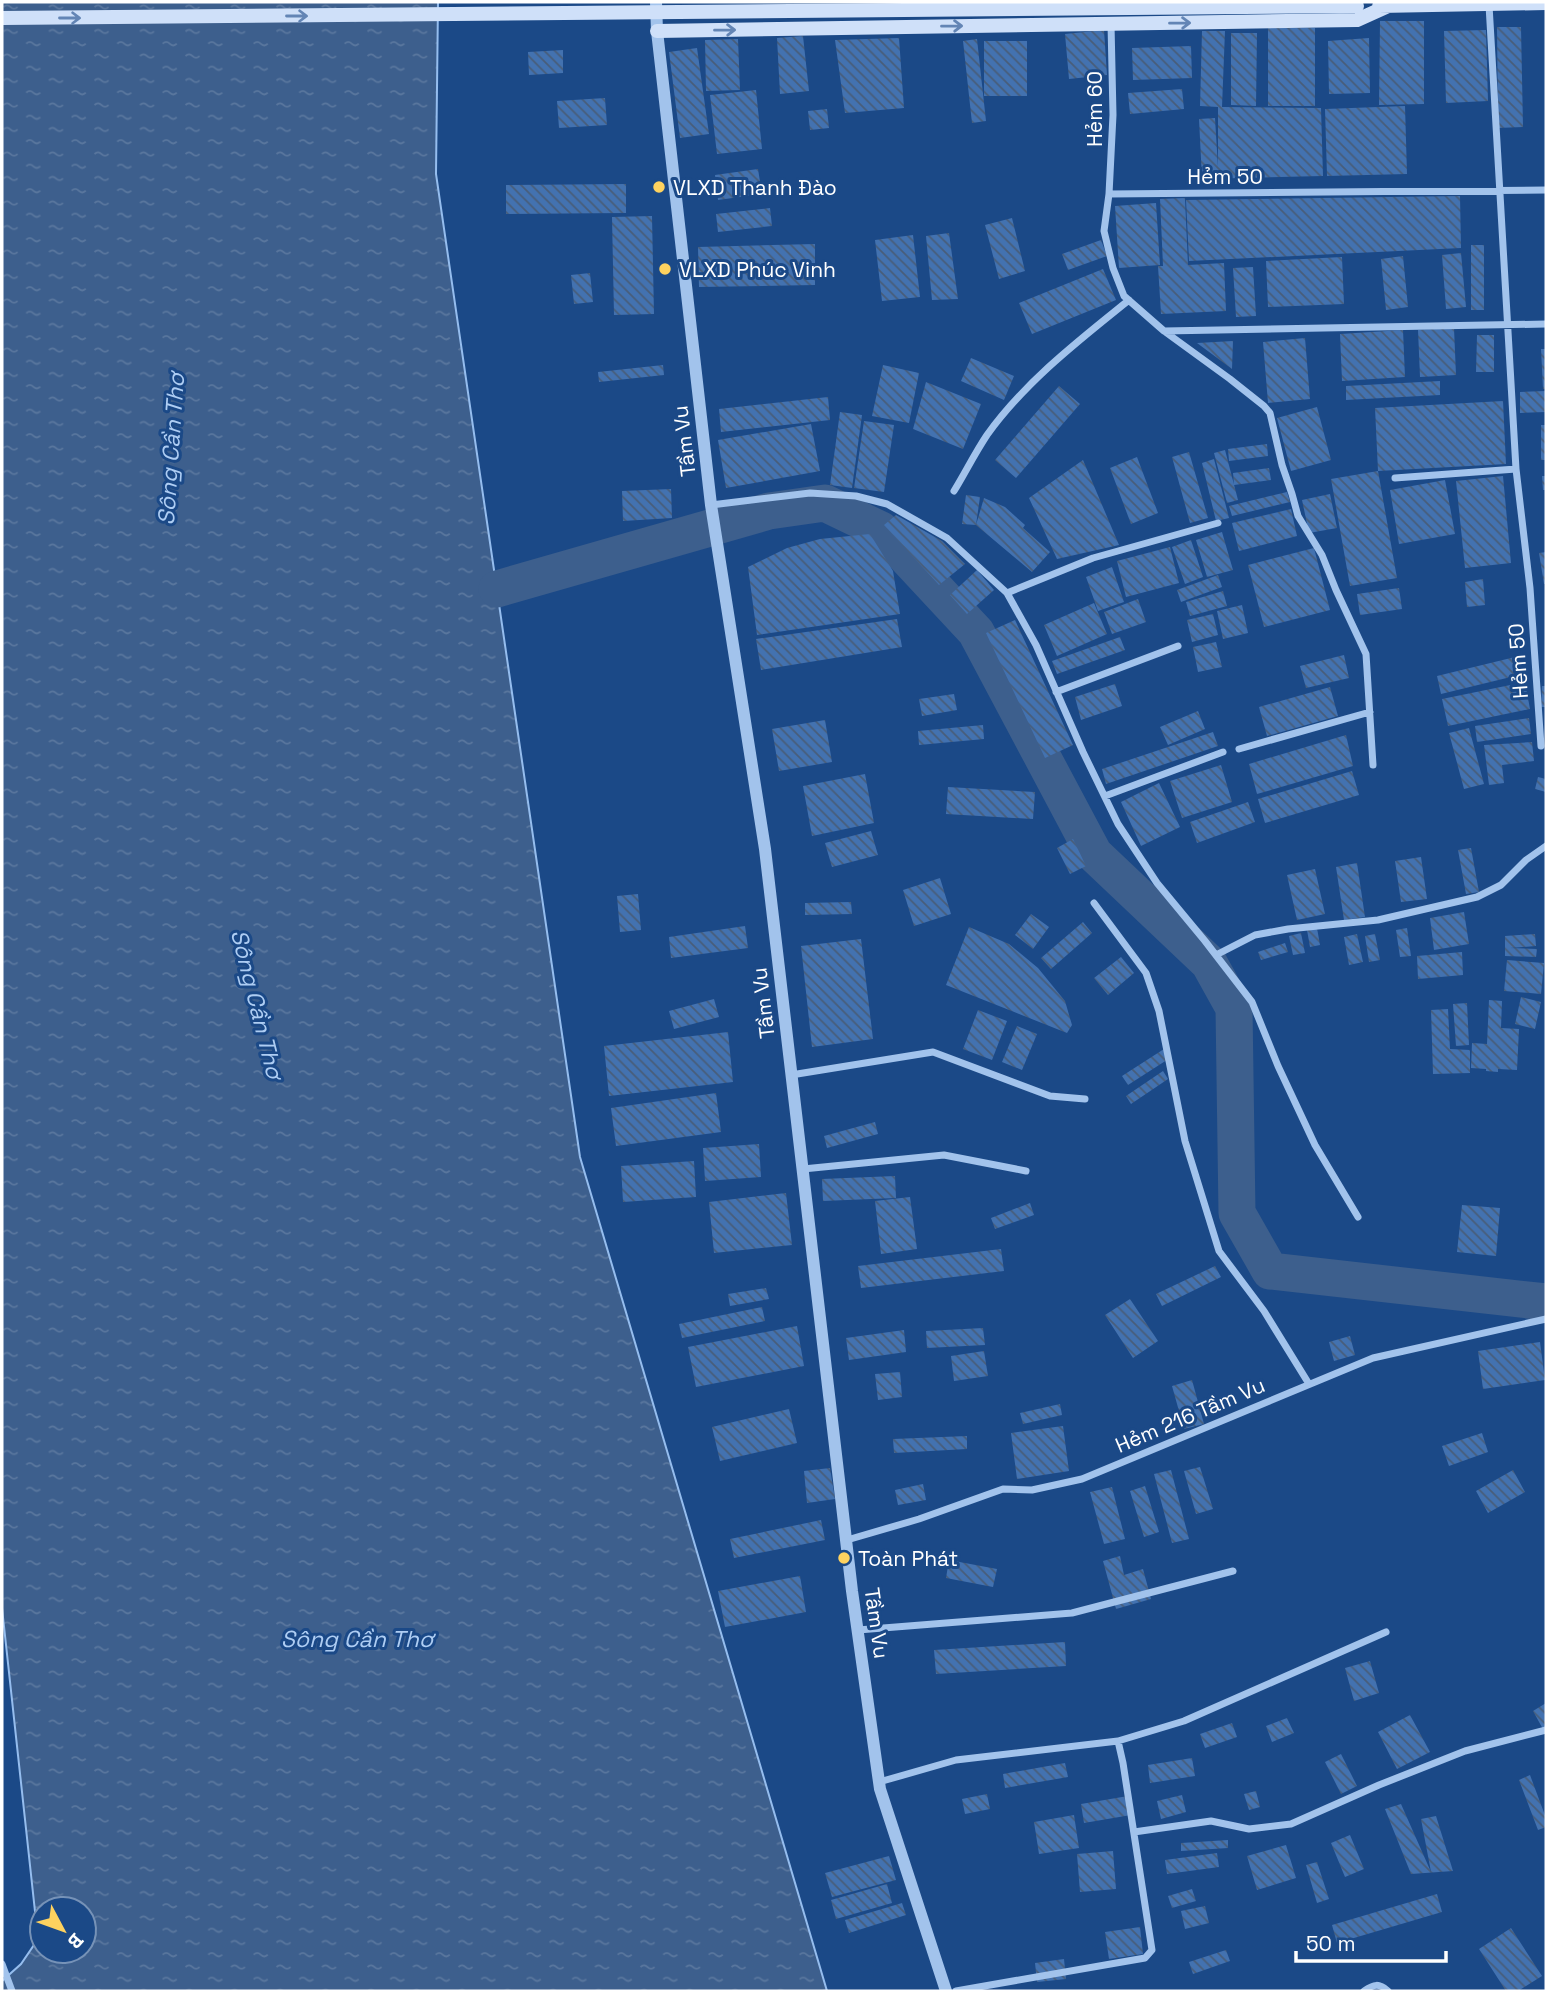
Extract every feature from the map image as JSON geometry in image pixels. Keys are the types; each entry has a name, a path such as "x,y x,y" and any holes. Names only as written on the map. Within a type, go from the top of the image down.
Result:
{"main road":[{"path":"2,18 1546,3"},
{"path":"657,31 1357,20 1388,6"}],"street":[{"name":"Tầm Vu","path":"656,2 657,31 711,506 765,849 846,1540 878,1782 946,1991"},
{"name":"Hẻm 50","path":"1489,4 1516,469 1530,588 1541,746"},
{"name":"Hẻm 60","path":"1109,194 1113,115 1111,24"},
{"name":"Hẻm 50","path":"1109,194 1546,190"},
{"path":"1109,194 1104,230 1113,268 1124,296 1164,331 1247,392 1269,413 1297,516 1322,555 1366,654 1373,765"},
{"path":"954,491 987,435 1024,392 1063,353 1129,300"},
{"path":"1164,331 1546,324"},
{"path":"1395,478 1516,469"},
{"path":"711,506 810,493 856,496 887,504 947,538 1007,593 1036,645 1118,824 1157,883 1252,1002 1315,1146 1358,1217"},
{"path":"1007,593 1093,558 1218,523"},
{"path":"1056,692 1178,646"},
{"path":"1239,749 1370,712"},
{"path":"1105,796 1223,752"},
{"path":"1216,955 1255,935 1378,920 1477,897 1500,885 1526,860 1546,846"},
{"path":"1094,903 1146,973 1159,1011 1185,1141 1219,1251 1264,1311 1309,1384"},
{"path":"791,1075 933,1052 1050,1096 1085,1099"},
{"path":"803,1170 944,1155 1026,1171"},
{"name":"Hẻm 216 Tầm Vu","path":"846,1540 919,1519 1003,1489 1031,1490 1082,1479 1373,1358 1546,1318"},
{"path":"858,1630 1072,1613 1233,1571"},
{"path":"878,1782 956,1760 1118,1741 1184,1721 1386,1632"},
{"path":"1134,1832 1211,1821 1249,1829 1291,1824 1465,1751 1546,1730"},
{"path":"956,1991 994,1988 1145,1958 1152,1950 1118,1741"},
{"path":"2,1964 12,1991"},
{"path":"1364,1991 1377,1984 1388,1991"}],"water":[{"name":"Sông Cần Thơ","path":"2,2 438,2 436,174 580,1157 827,1991 2,1991 2,1981 28,1954 28,1965 98,1965 98,1895 33,1895 2,1608"}],"building":[{"path":"1380,21 1424,21 1424,104 1379,105"},
{"path":"1497,27 1521,27 1523,127 1498,128"},
{"path":"1268,28 1315,28 1315,106 1268,106"},
{"path":"1104,30 1107,75 1069,79 1065,34"},
{"path":"1486,30 1488,101 1446,103 1444,31"},
{"path":"1202,31 1225,31 1222,107 1321,108 1323,176 1202,179 1199,119 1215,118 1218,167 1218,107 1200,106"},
{"path":"1231,33 1257,33 1256,106 1231,105"},
{"path":"803,36 809,91 780,94 777,38"},
{"path":"899,38 904,108 845,113 835,40"},
{"path":"1369,38 1370,93 1329,94 1328,41"},
{"path":"738,39 740,90 706,91 705,40"},
{"path":"977,39 986,121 972,123 963,41"},
{"path":"984,41 1027,41 1027,96 984,96"},
{"path":"1191,46 1192,78 1133,80 1132,48"},
{"path":"697,48 709,134 680,138 669,52"},
{"path":"563,50 563,73 529,75 528,52"},
{"path":"1182,89 1184,109 1130,114 1128,93"},
{"path":"756,90 762,149 717,154 710,95"},
{"path":"605,98 607,125 559,128 557,101"},
{"path":"1405,106 1407,174 1327,176 1325,109"},
{"path":"827,109 829,128 810,130 808,111"},
{"path":"758,169 762,194 718,200 715,175"},
{"path":"626,184 626,213 506,214 506,185"},
{"path":"1460,196 1461,248 1189,261 1186,200"},
{"path":"1185,198 1188,265 1224,263 1226,311 1161,314 1158,266 1163,266 1160,199"},
{"path":"1156,203 1160,265 1119,268 1115,206"},
{"path":"770,208 772,226 718,232 716,214"},
{"path":"652,216 654,314 614,315 612,217"},
{"path":"1012,218 1025,271 999,279 985,225"},
{"path":"949,233 958,299 932,300 926,236"},
{"path":"913,235 920,297 882,301 875,240"},
{"path":"1101,240 1107,256 1068,270 1062,254"},
{"path":"815,244 815,285 699,287 698,247"},
{"path":"1471,245 1484,245 1484,310 1471,310"},
{"path":"1461,253 1466,307 1446,309 1442,255"},
{"path":"1403,256 1408,307 1386,310 1381,259"},
{"path":"1342,257 1344,304 1268,307 1266,261"},
{"path":"1253,267 1256,316 1236,317 1233,268"},
{"path":"1103,269 1116,300 1032,334 1019,303"},
{"path":"590,273 593,302 574,304 571,275"},
{"path":"1454,328 1456,375 1420,377 1418,330"},
{"path":"1403,330 1405,377 1342,381 1340,334"},
{"path":"1477,335 1494,335 1494,372 1476,372"},
{"path":"1305,338 1310,399 1268,403 1263,342"},
{"path":"1233,341 1232,369 1197,343"},
{"path":"1541,349 1546,349 1546,389 1543,389"},
{"path":"971,358 1014,376 1004,400 961,381"},
{"path":"663,365 664,375 599,382 598,372"},
{"path":"883,365 919,373 909,423 872,416"},
{"path":"1440,381 1440,395 1346,400 1346,386"},
{"path":"926,382 981,404 963,449 913,429"},
{"path":"1059,386 1080,404 1016,478 995,460"},
{"path":"1546,391 1546,412 1520,413 1520,392"},
{"path":"828,397 830,420 721,432 719,409"},
{"path":"1503,401 1506,464 1378,471 1375,408"},
{"path":"1317,407 1331,460 1291,471 1277,418"},
{"path":"840,412 862,415 852,488 830,485"},
{"path":"864,421 894,425 884,492 854,488"},
{"path":"811,424 820,471 726,488 718,440"},
{"path":"1541,425 1546,425 1546,460 1541,460"},
{"path":"1267,444 1268,456 1229,461 1228,449"},
{"path":"1225,450 1238,500 1227,503 1214,453"},
{"path":"1189,452 1208,518 1190,523 1172,457"},
{"path":"1137,457 1158,513 1131,524 1110,468"},
{"path":"1214,459 1229,518 1216,521 1202,463"},
{"path":"1083,460 1119,545 1057,559 1029,498"},
{"path":"1269,468 1271,480 1234,485 1233,473"},
{"path":"1378,471 1397,578 1350,586 1331,479"},
{"path":"1503,476 1511,563 1465,568 1456,481"},
{"path":"1542,476 1546,476 1546,490 1543,490"},
{"path":"1445,480 1455,534 1399,544 1390,490"},
{"path":"671,489 672,518 623,521 622,491"},
{"path":"1287,492 1290,502 1232,516 1229,506"},
{"path":"1330,494 1337,528 1309,533 1302,500"},
{"path":"966,495 980,497 976,525 962,524"},
{"path":"984,498 1005,507 1025,525 1023,528 1050,552 1032,572 976,525"},
{"path":"1291,509 1297,536 1239,551 1232,523"},
{"path":"896,515 942,541 965,564 939,585 884,525"},
{"path":"1222,532 1233,570 1207,577 1196,540"},
{"path":"870,534 893,571 900,614 757,635 748,567 787,548 820,539"},
{"path":"1191,540 1203,577 1185,584 1172,547"},
{"path":"1170,547 1179,583 1126,597 1117,561"},
{"path":"1314,548 1330,610 1264,627 1248,565"},
{"path":"1546,552 1546,584 1544,584 1539,553"},
{"path":"1112,567 1124,602 1098,611 1086,577"},
{"path":"977,570 994,590 967,614 950,595"},
{"path":"1218,575 1222,587 1181,602 1177,590"},
{"path":"1483,579 1485,605 1467,607 1465,582"},
{"path":"1399,588 1402,609 1360,615 1357,594"},
{"path":"1223,591 1227,606 1190,616 1186,602"},
{"path":"1138,599 1146,622 1112,634 1104,612"},
{"path":"1094,603 1107,634 1057,656 1044,625"},
{"path":"1242,605 1248,633 1223,639 1217,611"},
{"path":"1213,614 1218,635 1192,642 1187,620"},
{"path":"897,619 902,647 761,670 756,639"},
{"path":"1015,620 1073,745 1045,758 986,633"},
{"path":"1120,637 1125,650 1057,674 1052,661"},
{"path":"1216,642 1222,667 1198,672 1193,647"},
{"path":"1344,655 1349,678 1306,688 1300,666"},
{"path":"1515,657 1519,675 1441,694 1437,676"},
{"path":"1525,682 1530,709 1448,726 1442,699"},
{"path":"1115,684 1122,706 1081,720 1075,697"},
{"path":"1542,686 1546,686 1546,707 1541,707"},
{"path":"1330,687 1338,716 1267,736 1259,707"},
{"path":"954,694 957,710 922,716 919,699"},
{"path":"1198,711 1205,729 1168,745 1160,727"},
{"path":"1529,718 1531,734 1477,742 1475,726"},
{"path":"825,720 832,762 779,771 772,729"},
{"path":"983,725 984,739 919,745 918,731"},
{"path":"1469,728 1484,784 1464,789 1449,733"},
{"path":"1213,732 1218,746 1106,784 1102,769"},
{"path":"1346,735 1353,766 1257,794 1249,764"},
{"path":"1532,742 1534,761 1502,765 1504,783 1489,785 1484,745"},
{"path":"1221,765 1232,802 1182,818 1170,781"},
{"path":"1352,771 1359,795 1265,823 1258,799"},
{"path":"865,774 874,823 812,836 803,786"},
{"path":"1538,777 1546,779 1546,792 1535,789"},
{"path":"1159,783 1180,827 1141,846 1121,802"},
{"path":"948,787 1035,792 1033,819 946,814"},
{"path":"1248,802 1255,822 1197,843 1190,822"},
{"path":"871,831 878,855 832,867 825,843"},
{"path":"1073,839 1086,866 1070,874 1057,848"},
{"path":"1471,848 1479,892 1466,894 1458,850"},
{"path":"1421,857 1427,899 1401,902 1395,861"},
{"path":"1357,863 1365,917 1344,920 1336,867"},
{"path":"1315,869 1325,914 1297,920 1287,875"},
{"path":"940,878 951,914 914,926 903,890"},
{"path":"638,894 641,930 620,932 617,896"},
{"path":"851,902 852,914 805,915 805,903"},
{"path":"1464,912 1469,944 1434,950 1430,918"},
{"path":"1031,914 1049,927 1033,949 1015,935"},
{"path":"1083,922 1092,933 1051,969 1041,958"},
{"path":"745,926 748,948 671,958 669,937"},
{"path":"969,927 1009,944 1038,968 1065,1001 1072,1025 1067,1033 946,985"},
{"path":"1317,928 1320,945 1310,947 1307,930"},
{"path":"1407,928 1411,956 1400,957 1396,930"},
{"path":"1301,933 1305,953 1293,955 1289,936"},
{"path":"1357,934 1363,962 1349,965 1344,937"},
{"path":"1375,934 1380,960 1369,962 1365,936"},
{"path":"1535,934 1536,946 1510,948 1537,949 1536,957 1505,956 1505,936"},
{"path":"861,939 873,1039 812,1047 801,946"},
{"path":"1285,943 1288,952 1261,960 1258,952"},
{"path":"1462,952 1463,975 1418,979 1417,956"},
{"path":"1121,957 1134,973 1108,995 1094,978"},
{"path":"1507,960 1544,963 1541,994 1504,991"},
{"path":"1521,997 1541,1002 1535,1029 1515,1024"},
{"path":"714,999 719,1017 674,1029 669,1011"},
{"path":"1489,1000 1502,1001 1501,1028 1519,1029 1517,1070 1498,1069 1498,1072 1471,1068 1472,1043 1487,1044"},
{"path":"1467,1003 1469,1045 1456,1046 1453,1004"},
{"path":"1448,1009 1450,1049 1470,1050 1470,1073 1433,1074 1431,1010"},
{"path":"978,1010 1007,1021 992,1060 963,1049"},
{"path":"1017,1026 1037,1034 1022,1070 1002,1062"},
{"path":"728,1032 733,1082 609,1096 604,1046"},
{"path":"1164,1049 1170,1058 1128,1085 1122,1076"},
{"path":"1163,1071 1168,1079 1131,1104 1126,1096"},
{"path":"716,1093 721,1132 616,1146 611,1108"},
{"path":"875,1122 878,1134 827,1148 824,1136"},
{"path":"759,1144 761,1177 705,1181 703,1148"},
{"path":"694,1161 696,1197 623,1202 621,1166"},
{"path":"895,1176 896,1198 823,1201 822,1179"},
{"path":"786,1193 792,1245 714,1253 709,1202"},
{"path":"910,1197 917,1249 881,1254 875,1201"},
{"path":"1030,1203 1034,1215 995,1229 991,1218"},
{"path":"1462,1205 1500,1208 1496,1256 1457,1252"},
{"path":"1001,1249 1004,1271 861,1288 858,1266"},
{"path":"1215,1266 1221,1277 1162,1306 1156,1294"},
{"path":"766,1288 769,1299 730,1306 728,1294"},
{"path":"1130,1299 1158,1341 1133,1358 1105,1315"},
{"path":"762,1307 765,1321 682,1338 679,1324"},
{"path":"797,1326 804,1366 696,1387 688,1347"},
{"path":"983,1328 985,1345 927,1348 926,1331"},
{"path":"904,1330 906,1352 849,1360 846,1338"},
{"path":"1350,1336 1355,1355 1334,1361 1329,1342"},
{"path":"1540,1342 1545,1380 1483,1389 1478,1351"},
{"path":"984,1351 988,1376 954,1381 951,1356"},
{"path":"900,1372 902,1397 878,1400 875,1374"},
{"path":"1192,1380 1204,1424 1184,1429 1172,1386"},
{"path":"1060,1404 1062,1415 1023,1424 1020,1413"},
{"path":"789,1409 797,1443 720,1461 712,1427"},
{"path":"1063,1426 1069,1471 1017,1479 1011,1433"},
{"path":"1482,1433 1488,1452 1449,1466 1442,1446"},
{"path":"967,1436 967,1449 894,1453 893,1439"},
{"path":"1200,1467 1213,1509 1196,1514 1184,1471"},
{"path":"830,1468 835,1499 807,1503 804,1471"},
{"path":"1171,1470 1189,1539 1172,1543 1154,1474"},
{"path":"1513,1470 1525,1492 1488,1513 1476,1491"},
{"path":"923,1484 926,1500 898,1505 895,1490"},
{"path":"1145,1486 1159,1532 1144,1537 1130,1491"},
{"path":"1112,1487 1125,1539 1104,1544 1090,1492"},
{"path":"821,1520 825,1540 734,1558 730,1539"},
{"path":"1120,1556 1124,1575 1143,1569 1151,1599 1116,1609 1103,1561"},
{"path":"949,1560 997,1569 993,1587 946,1578"},
{"path":"800,1576 806,1612 725,1627 718,1591"},
{"path":"1065,1642 1066,1666 936,1674 934,1650"},
{"path":"1370,1661 1379,1693 1354,1701 1345,1668"},
{"path":"1546,1703 1546,1730 1544,1731 1533,1711"},
{"path":"1410,1715 1430,1752 1397,1769 1378,1732"},
{"path":"1287,1718 1294,1733 1272,1742 1266,1726"},
{"path":"1232,1723 1237,1737 1205,1748 1200,1734"},
{"path":"1341,1754 1357,1786 1341,1794 1325,1762"},
{"path":"1192,1758 1195,1776 1150,1783 1148,1765"},
{"path":"1065,1763 1068,1777 1005,1788 1003,1774"},
{"path":"1530,1775 1546,1818 1546,1827 1538,1830 1519,1780"},
{"path":"1256,1791 1260,1807 1249,1810 1244,1794"},
{"path":"987,1794 990,1809 965,1814 962,1799"},
{"path":"1182,1795 1186,1812 1161,1819 1157,1801"},
{"path":"1128,1796 1131,1815 1084,1823 1081,1804"},
{"path":"1401,1804 1431,1872 1421,1819 1436,1816 1453,1871 1411,1874 1385,1809"},
{"path":"1074,1815 1079,1848 1039,1854 1034,1822"},
{"path":"1350,1835 1364,1869 1345,1877 1331,1843"},
{"path":"1228,1840 1228,1848 1181,1851 1181,1843"},
{"path":"1286,1845 1296,1878 1257,1890 1247,1856"},
{"path":"1113,1851 1116,1889 1080,1892 1077,1854"},
{"path":"1217,1853 1219,1867 1167,1874 1165,1860"},
{"path":"889,1856 896,1880 832,1897 825,1873"},
{"path":"1317,1862 1329,1899 1317,1903 1306,1865"},
{"path":"887,1884 892,1903 836,1919 831,1900"},
{"path":"1192,1889 1196,1901 1172,1908 1168,1896"},
{"path":"1437,1894 1442,1912 1337,1943 1332,1925"},
{"path":"902,1903 906,1915 849,1933 845,1920"},
{"path":"1205,1906 1209,1923 1185,1929 1181,1911"},
{"path":"1140,1927 1143,1954 1109,1959 1105,1932"},
{"path":"1511,1928 1542,1976 1518,1991 1506,1991 1479,1949"},
{"path":"1226,1950 1230,1961 1193,1974 1189,1962"},
{"path":"1064,1959 1066,1979 1037,1982 1035,1963"}],"waterway":[{"path":"497,589 769,511 825,503 881,530 976,632 1094,854 1209,963 1234,1008 1237,1213 1270,1271 1546,1302"}],"place":[{"name":"VLXD Thanh Đào","path":"659,187"},
{"name":"VLXD Phúc Vinh","path":"665,269"},
{"name":"Toàn Phát","path":"844,1558"}]}
